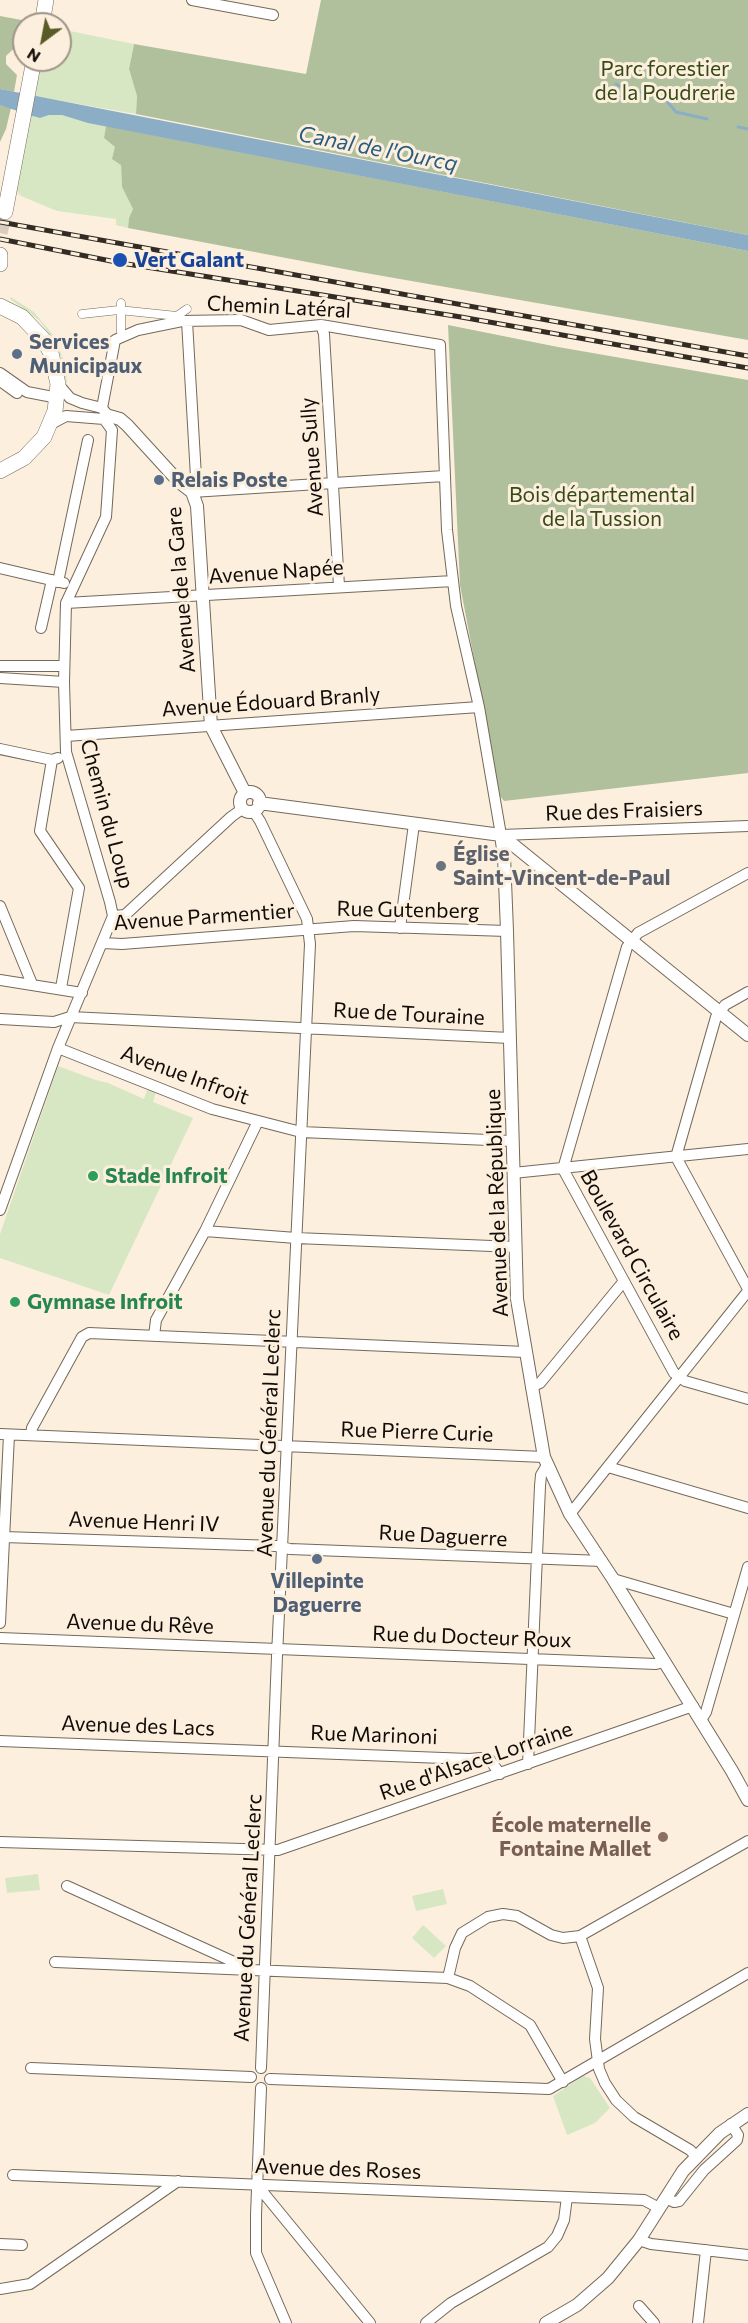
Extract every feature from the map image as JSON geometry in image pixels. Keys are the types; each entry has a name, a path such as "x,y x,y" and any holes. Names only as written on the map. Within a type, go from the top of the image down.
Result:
{"main road":[{"path":"4,212 31,72"},
{"path":"0,255 0,264"},
{"path":"0,294 33,327 47,346 56,368 58,395 51,424 35,448 24,458 0,471"},
{"path":"0,306 22,317"}],"street":[{"path":"192,0 273,15"},
{"path":"120,306 121,332"},
{"path":"82,314 120,306 180,319"},
{"path":"188,309 180,319 196,477 192,492 444,476 447,530 456,606 479,707 501,835"},
{"name":"Chemin Latéral","path":"104,414 115,340 138,330 180,319 241,320 269,330 321,326 440,345 444,476"},
{"name":"Avenue Sully","path":"321,326 324,334 339,586"},
{"path":"0,374 27,392 70,398 104,414"},
{"path":"0,381 25,398 58,395"},
{"path":"51,424 66,416 104,414"},
{"name":"Avenue de la Gare","path":"104,414 120,419 127,425 179,482 192,492 197,506 212,726 245,793 255,794 252,808"},
{"name":"Chemin du Loup","path":"0,1210 58,1048 113,916 68,756 64,682 66,603 106,517 112,430 104,414"},
{"path":"41,628 55,581 88,440"},
{"path":"0,568 55,581 72,588"},
{"name":"Avenue Napée","path":"66,603 453,581"},
{"path":"0,666 64,666"},
{"path":"0,678 64,682"},
{"name":"Avenue Édouard Branly","path":"66,736 479,707"},
{"path":"0,749 52,760 68,756"},
{"path":"52,760 40,831 79,888 61,988"},
{"path":"113,916 125,915 231,817 252,808 501,835 748,1035"},
{"name":"Avenue du Général Leclerc","path":"252,808 306,919 310,944 261,2068"},
{"path":"400,928 414,824"},
{"name":"Rue des Fraisiers","path":"501,835 748,826"},
{"name":"Avenue de la République","path":"501,835 505,863 517,1299 545,1461 570,1514 614,1579 748,1800"},
{"path":"505,863 528,857"},
{"path":"632,941 638,933 748,873"},
{"path":"0,906 32,984"},
{"name":"Rue Gutenberg","path":"308,929 354,926 507,931"},
{"name":"Avenue Parmentier","path":"103,943 122,944 308,929"},
{"name":"Boulevard Circulaire","path":"632,941 627,947 563,1169 679,1377"},
{"path":"0,980 82,993"},
{"path":"570,1514 748,1290 676,1157 719,1011 748,992"},
{"name":"Rue de Touraine","path":"0,1019 54,1022 70,1017 510,1038"},
{"name":"Avenue Infroit","path":"58,1048 212,1109 301,1132 512,1141"},
{"path":"154,1336 156,1320 205,1231 258,1121"},
{"path":"513,1173 748,1149"},
{"path":"205,1231 296,1238 516,1247"},
{"path":"531,1386 540,1383 624,1281"},
{"path":"31,1435 32,1428 82,1337 89,1333 525,1352"},
{"path":"679,1377 685,1381 748,1399"},
{"path":"0,1623 4,1537 4,1434"},
{"name":"Rue Pierre Curie","path":"4,1434 288,1446 545,1461"},
{"path":"528,1764 540,1486 545,1461"},
{"path":"608,1467 748,1508"},
{"name":"Avenue Henri IV","path":"4,1537 284,1547"},
{"name":"Rue Daguerre","path":"284,1547 537,1560 602,1561"},
{"path":"701,1720 706,1712 748,1567"},
{"path":"614,1579 734,1614"},
{"name":"Avenue du Rêve","path":"0,1638 278,1649"},
{"name":"Rue du Docteur Roux","path":"278,1649 656,1664 664,1662"},
{"name":"Rue d'Alsace Lorraine","path":"271,1851 693,1706"},
{"name":"Avenue des Lacs","path":"0,1741 275,1751"},
{"name":"Rue Marinoni","path":"275,1751 481,1758 490,1760 500,1774"},
{"path":"448,1978 455,1948 462,1933 488,1917 503,1914 517,1916 551,1935 562,1938 580,1936 748,1841"},
{"path":"0,1842 271,1851"},
{"path":"67,1886 227,1957 248,1969"},
{"path":"580,1936 598,1988 595,2040 600,2074 623,2108 696,2156"},
{"path":"55,1962 448,1978 470,1986 530,2025 563,2082"},
{"path":"270,2079 547,2089 563,2082 597,2059 748,1973"},
{"path":"30,2068 251,2077"},
{"path":"261,2068 269,2073 270,2079 267,2085 261,2088 255,2086 251,2077 253,2071 261,2068"},
{"path":"261,2088 256,2253 286,2323"},
{"path":"546,2323 559,2320 608,2278 639,2240 696,2156 732,2124 748,2114"},
{"path":"662,2203 679,2201 704,2170 737,2140 738,2135 732,2124"},
{"name":"Avenue des Roses","path":"13,2175 644,2200 662,2203"},
{"path":"0,2289 30,2284 178,2181"},
{"path":"257,2185 370,2323"},
{"path":"426,2323 451,2303 548,2247 557,2236 564,2220 567,2197"},
{"path":"639,2240 651,2244 748,2255"},
{"path":"0,2244 22,2245"},
{"path":"698,2323 706,2250"},
{"path":"639,2306 654,2323"}],"green space":[{"name":"Parc forestier de la Poudrerie","path":"321,0 748,0 748,235 136,114 137,96 129,69 134,44 306,74"},
{"path":"0,16 12,18 12,50 6,56 6,64 17,75 14,92 0,89"},
{"path":"72,31 134,44 129,69 137,96 136,114 33,96 38,72 72,72"},
{"path":"0,105 11,108 0,142"},
{"path":"29,115 40,118 62,115 106,126 104,138 115,147 121,165 122,187 133,209 128,228 116,225 116,219 57,211 21,196 16,191"},
{"path":"106,126 748,251 748,340 360,272 128,228 133,209 122,187 121,165 112,159 115,147 104,138"},
{"path":"11,297 34,312 55,337 66,367 67,388 61,357 52,338 40,321 10,299"},
{"name":"Bois départemental de la Tussion","path":"448,325 558,347 748,380 748,773 504,801 500,796 460,585"},
{"name":"Stade Infroit","path":"58,1066 108,1083 144,1099 147,1090 156,1092 153,1102 193,1118 109,1295 0,1258 0,1234"},
{"path":"38,1874 40,1890 7,1893 5,1878"},
{"path":"443,1889 447,1904 416,1911 412,1896"},
{"path":"423,1925 446,1946 434,1958 412,1938"},
{"path":"583,2076 590,2078 610,2108 595,2123 567,2135 553,2096"}],"water":[{"path":"0,89 748,235 748,251 88,123 62,115 40,118 0,105"}],"waterway":[{"path":"616,84 665,99 676,112 707,119"},
{"path":"738,127 748,129"}],"tunnel":[{"path":"0,233 5,212"}],"railway":[{"path":"0,222 748,356"},
{"path":"0,239 121,263 461,317 748,368"}],"place":[{"name":"Vert Galant","path":"120,260"},
{"name":"Services Municipaux","path":"17,354"},
{"name":"Relais Poste","path":"159,480"},
{"name":"Église Saint-Vincent-de-Paul","path":"441,866"},
{"name":"Stade Infroit","path":"93,1176"},
{"name":"Gymnase Infroit","path":"15,1302"},
{"name":"Villepinte Daguerre","path":"317,1559"},
{"name":"École maternelle Fontaine Mallet","path":"663,1837"}],"water label":[{"name":"Canal de l'Ourcq","path":"378,149"}]}
